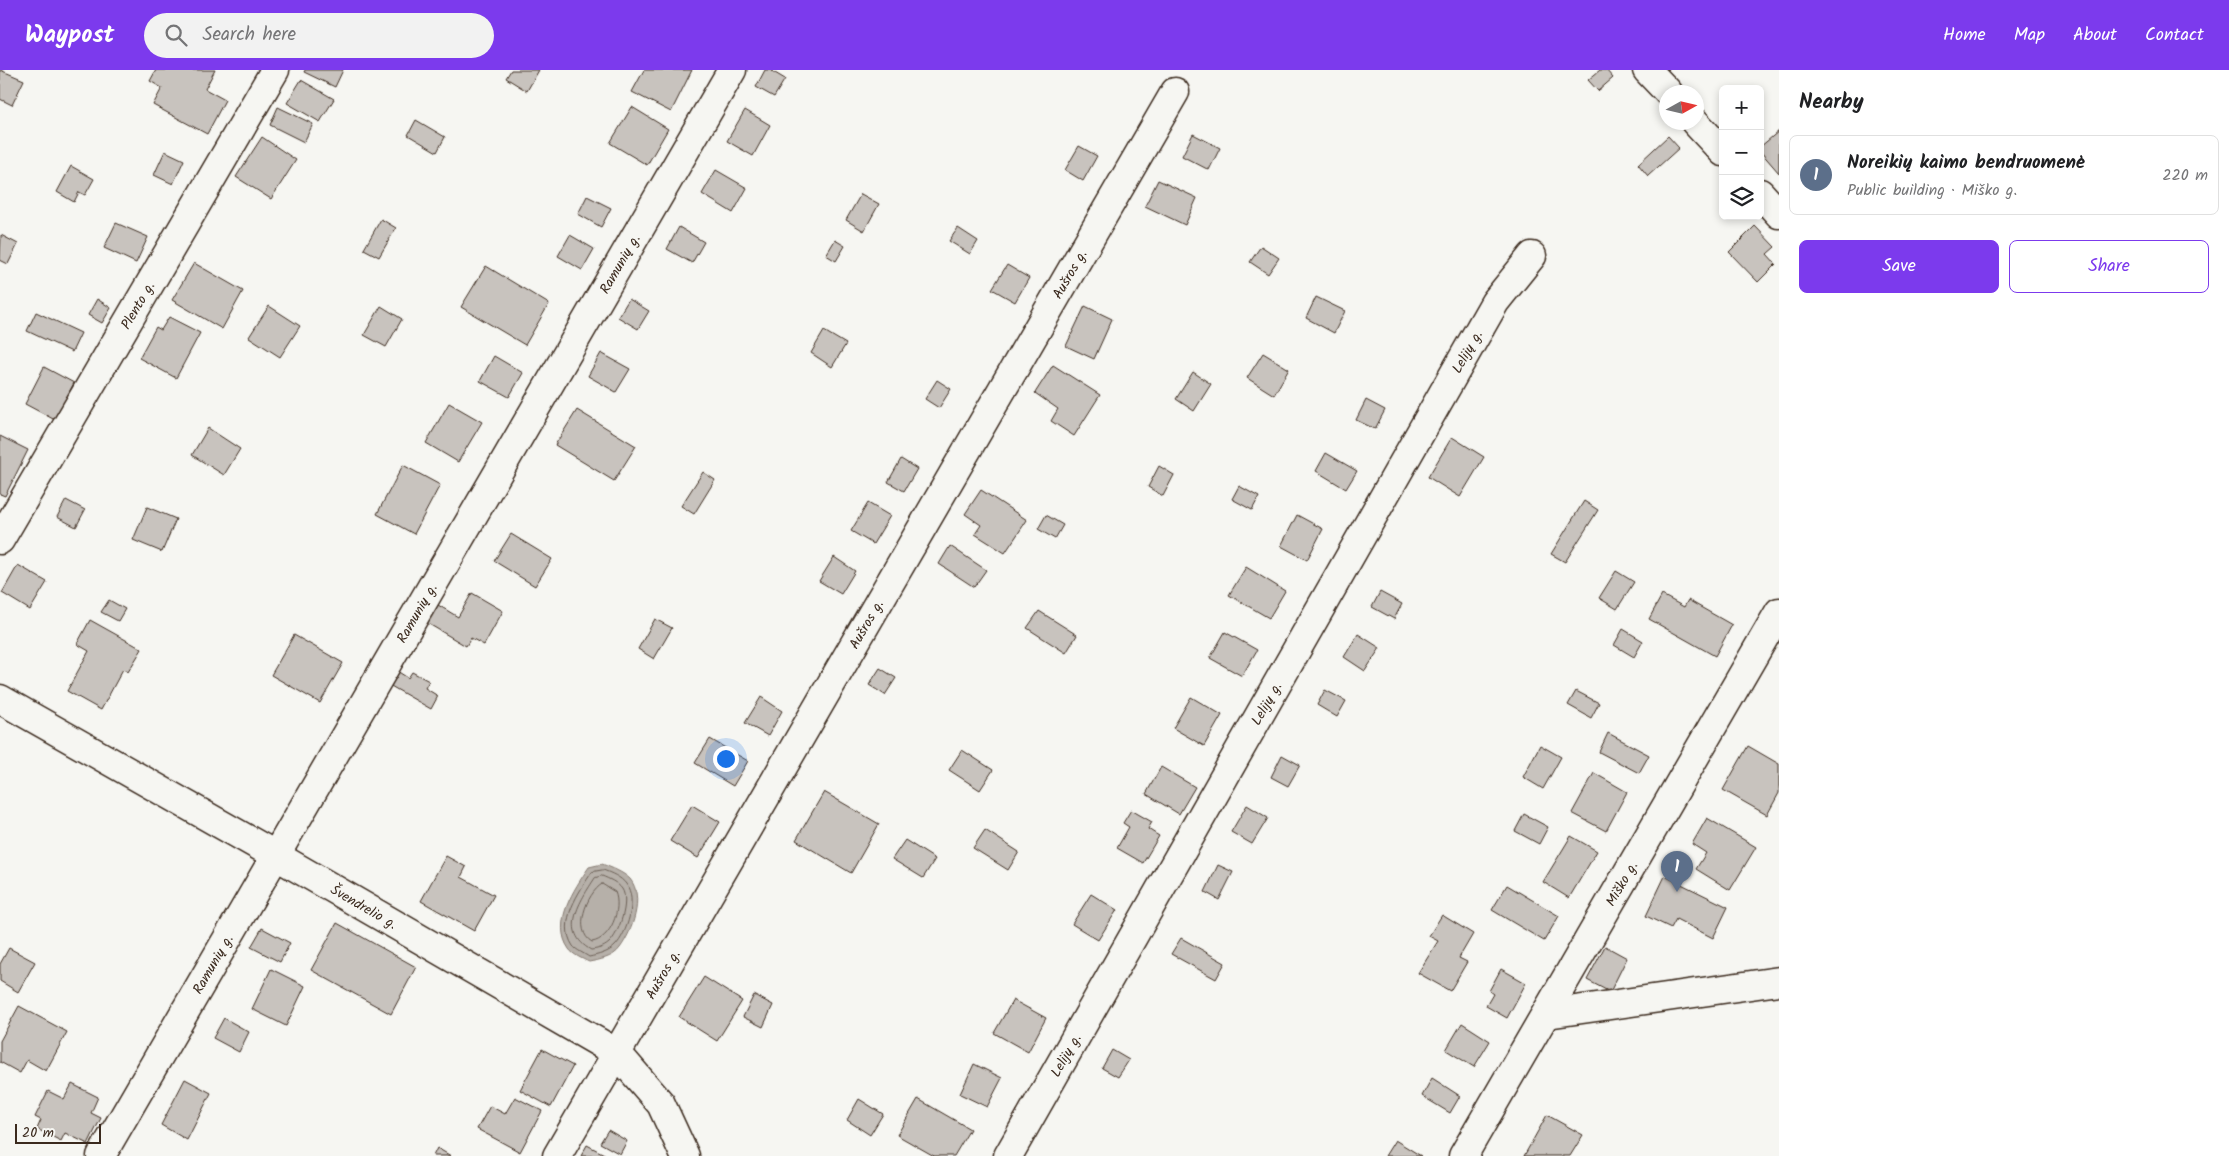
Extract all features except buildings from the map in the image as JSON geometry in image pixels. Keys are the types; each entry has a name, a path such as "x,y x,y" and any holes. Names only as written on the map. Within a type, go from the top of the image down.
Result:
{"street":[{"name":"Plento g.","path":"0,540 275,70"},
{"name":"Ramunių g.","path":"101,1156 732,70"},
{"path":"1647,70 1661,85"},
{"name":"Aušros g.","path":"557,1156 1175,92"},
{"path":"1702,130 1719,148"},
{"path":"1764,197 1779,214"},
{"name":"Lelijų g.","path":"1008,1156 1495,302 1532,256"},
{"name":"Miško g.","path":"1463,1156 1779,612"},
{"name":"Švendrelio g.","path":"0,699 275,855 617,1053 661,1104 685,1156"},
{"path":"1547,1014 1779,981"}],"water":[{"path":"602,864 621,872 630,879 634,886 637,905 629,933 620,948 610,956 589,962 569,949 564,939 563,917 571,896 589,867"}],"place":[{"name":"Noreikių kaimo bendruomenė","path":"1677,892"}]}
